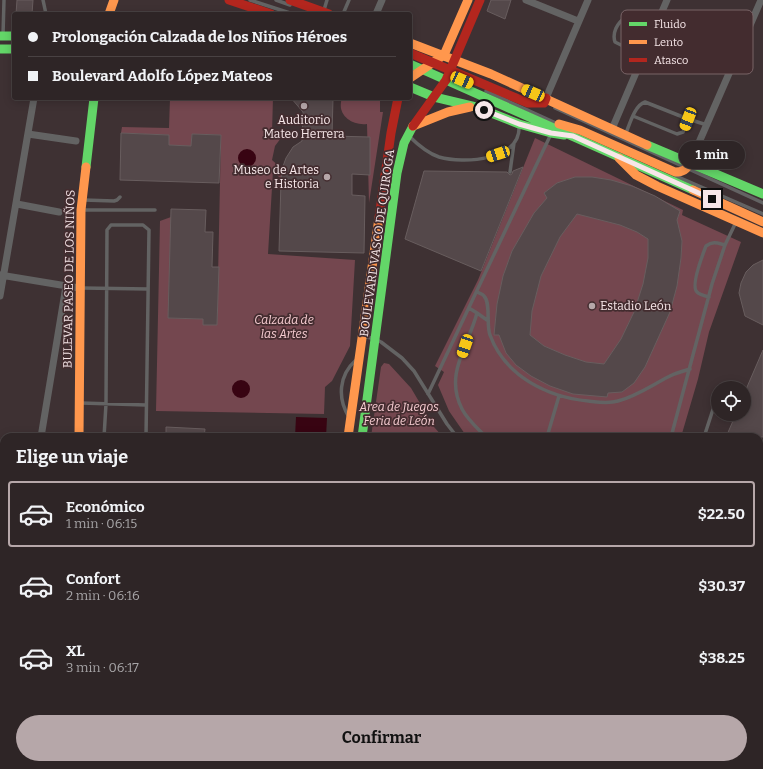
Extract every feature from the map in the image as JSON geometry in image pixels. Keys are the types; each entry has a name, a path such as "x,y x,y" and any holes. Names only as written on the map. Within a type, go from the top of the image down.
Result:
{"street":[{"path":"110,12 114,0"},
{"path":"229,0 265,12"},
{"path":"290,0 301,2 321,12"},
{"path":"377,12 382,0"},
{"path":"412,77 433,62 468,0"},
{"name":"BOULEVARD VASCO DE QUIROGA","path":"363,433 398,173 404,143 451,69 480,0"},
{"path":"526,0 535,2 578,22"},
{"path":"545,101 588,0"},
{"path":"663,10 667,0"},
{"path":"753,19 761,0"},
{"path":"1,36 12,36"},
{"path":"412,45 433,62 451,69 531,119 573,136 763,222"},
{"path":"0,49 12,49"},
{"path":"412,53 428,54 433,62"},
{"path":"412,54 451,69 545,101 612,129 689,166 763,194"},
{"path":"412,64 433,62 451,69"},
{"path":"612,129 635,74"},
{"path":"531,119 556,123 580,130 675,172 682,172 689,166 729,74"},
{"path":"412,88 434,97 476,107 519,124 551,133 573,136"},
{"path":"0,296 2,276 17,204 34,100"},
{"name":"BULEVAR PASEO DE LOS NIÑOS","path":"79,433 80,210 94,100"},
{"name":"BOULEVARD VASCO DE QUIROGA","path":"349,433 391,133 398,100"},
{"path":"411,130 445,113 476,107"},
{"path":"28,134 76,141"},
{"path":"618,157 636,175 763,233"},
{"path":"17,204 59,212"},
{"path":"2,276 79,288"},
{"path":"42,433 66,286"}],"lane":[{"path":"1,36 4,0"},
{"path":"43,0 46,12"},
{"path":"250,0 287,12"},
{"path":"276,0 319,12"},
{"path":"323,12 327,0"},
{"path":"343,12 349,0"},
{"path":"621,23 614,32 613,39 618,44 621,44"},
{"path":"412,48 428,54"},
{"path":"412,57 433,62"},
{"path":"451,69 474,72"},
{"path":"451,69 463,81"},
{"path":"484,90 763,214"},
{"path":"523,94 545,101 586,124 689,166 763,203"},
{"path":"625,135 633,116 641,104 645,102 707,125"},
{"path":"633,116 677,134 683,132 688,119"},
{"path":"411,130 421,146 432,154 458,160 476,160 488,158 498,154 514,143 519,132 519,124"},
{"path":"428,394 551,133"},
{"path":"510,172 514,143"},
{"path":"81,200 114,201 120,197"},
{"path":"80,210 155,210"},
{"path":"672,433 709,297 725,245 736,221"},
{"path":"104,433 106,404 107,230 111,225 144,225 149,230 146,433"},
{"path":"709,297 697,293 695,289 695,282 706,246 715,242 725,245"},
{"path":"79,288 148,289"},
{"path":"477,292 484,296 487,303 489,334 498,351 508,365 535,386 559,396 596,402 616,402 632,397 674,374 690,369"},
{"path":"469,308 487,320"},
{"path":"477,313 456,371 454,382 455,393 462,411 482,433"},
{"path":"362,336 375,339 402,358 414,371 454,433"},
{"path":"351,420 344,409 341,388 342,379 348,368 359,356"},
{"path":"548,433 559,396"},
{"path":"80,403 146,405"},
{"path":"705,433 711,416"}],"green space":[{"name":"Calzada de las Artes","path":"170,100 273,100 272,132 281,138 275,146 272,160 282,169 281,179 273,171 268,254 355,260 350,346 332,381 325,387 324,414 156,411 160,221 171,217 169,318 203,319 203,325 217,325 221,135 192,134 191,155 183,155 183,146 169,145 169,135 121,133 122,127 169,128"},
{"path":"342,100 380,100 380,112 383,112 369,203 367,124 356,123 347,118 341,110"},
{"name":"Estadio León","path":"535,138 683,210 682,215 741,242 709,332 698,379 682,433 464,433 449,411 438,385 444,372 435,366 478,280"},
{"name":"Area de Juegos Feria de León","path":"384,363 389,364 411,388 434,427 439,433 372,433 381,367"}],"shaded area":[{"path":"247,149 253,152 256,158 253,164 247,167 241,164 238,158 241,152"},
{"path":"237,380 245,380 250,385 248,396 245,398 237,398 232,393 232,385"},
{"path":"296,417 327,418 326,433 295,433"}],"building":[{"path":"17,0 33,0 32,12 16,12"},
{"path":"491,0 511,0 505,19 487,11"},
{"name":"Museo de Artes e Historia","path":"293,100 333,100 332,136 370,137 370,175 352,174 352,195 365,196 364,253 279,251 282,169 286,158 293,147 302,141 303,112"},
{"path":"121,133 169,135 169,145 191,146 192,134 221,135 219,183 120,180"},
{"path":"523,167 481,271 405,239 424,171 507,172 510,175 513,171"},
{"path":"575,177 592,177 611,180 632,186 655,196 680,211 677,220 682,241 681,258 677,286 670,312 645,367 634,383 622,392 608,393 607,397 573,394 550,386 531,376 516,365 506,353 499,335 494,335 497,304 503,276 512,251 534,213 547,198 544,193 557,183","holes":["577,214 620,225 637,232 648,239 648,258 643,284 634,312 621,339 604,364 586,362 544,346 530,335 532,311 541,276 560,237"]},
{"path":"171,209 206,210 205,232 213,232 212,267 219,267 217,325 203,325 203,319 168,318"},
{"path":"763,260 763,325 745,316 739,293 741,283 746,272 753,265"},
{"path":"763,350 763,433 728,433 733,421 751,421 751,381 750,381"},
{"path":"166,427 205,429 204,433 166,433"}],"traffic: fast":[{"path":"0,36 12,36"},
{"path":"0,49 12,49"},
{"path":"412,65 693,190"},
{"path":"412,88 434,97 476,107 519,124 564,135"},
{"path":"86,167 94,100"},
{"path":"363,433 397,173 404,143 413,126"},
{"path":"647,145 763,194"}],"traffic: slow":[{"path":"110,12 114,0"},
{"path":"412,77 444,55 468,0"},
{"path":"412,44 491,74 647,145"},
{"path":"413,126 448,112 470,107"},
{"path":"559,124 580,130 675,172 684,170 690,163"},
{"path":"619,158 636,175 657,186 763,233"},
{"path":"79,433 81,210 86,167"},
{"path":"693,190 763,222"},
{"path":"349,433 379,218"}],"traffic: jam":[{"path":"229,0 265,12"},
{"path":"290,0 323,12"},
{"path":"413,126 446,80 480,0"},
{"path":"412,54 528,103 544,103 546,98"},
{"path":"379,218 391,133 398,100"}],"place":[{"name":"Auditorio Mateo Herrera","path":"304,106"},
{"name":"Museo de Artes e Historia","path":"327,177"},
{"name":"Estadio León","path":"592,306"}],"route":[{"path":"484,110 519,124 551,133 573,136 712,199"}]}
